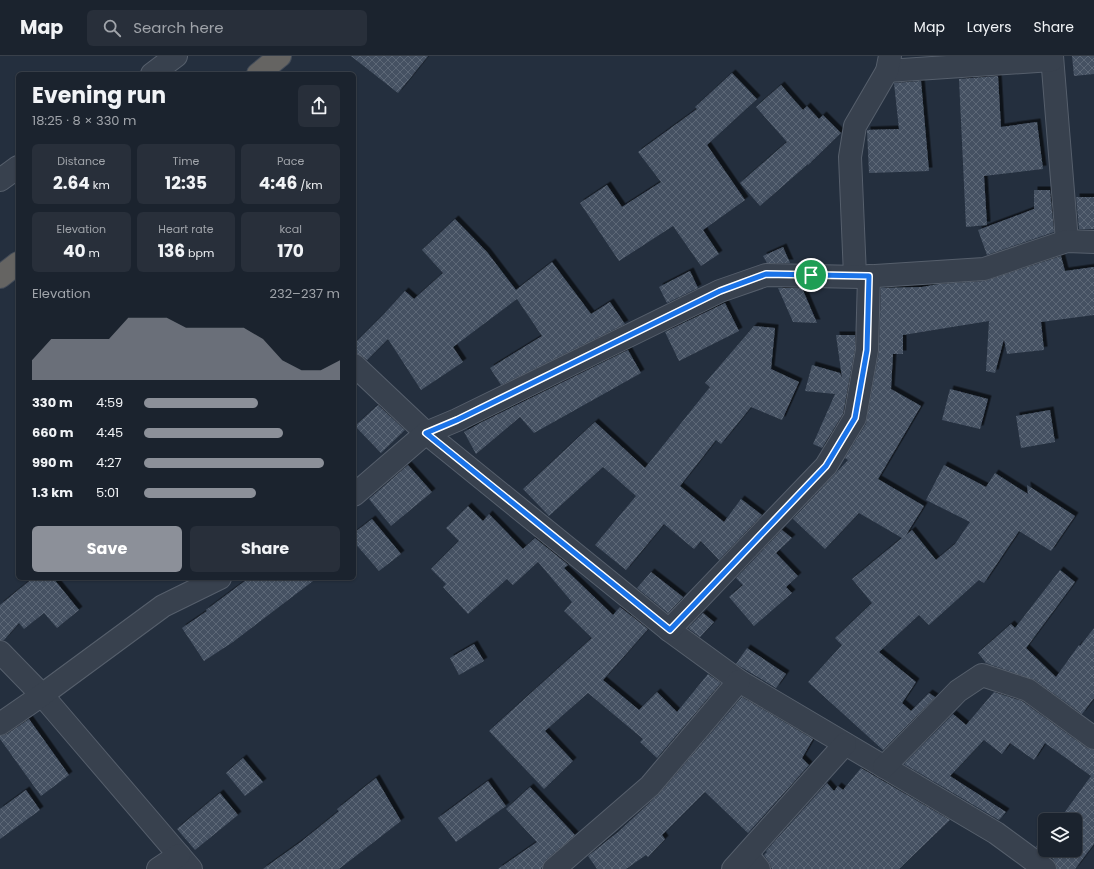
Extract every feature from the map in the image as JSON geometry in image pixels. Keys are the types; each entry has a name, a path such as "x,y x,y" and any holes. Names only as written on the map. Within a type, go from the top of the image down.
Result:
{"highway":[{"path":"260,72 280,56"},
{"path":"0,277 16,265"}],"street":[{"path":"155,72 176,56"},
{"path":"670,630 826,466 855,418 867,350 862,276 850,157 855,126 888,64 1052,58 1067,241"},
{"path":"0,180 16,168"},
{"path":"356,493 426,433 457,420 720,291 766,274 862,276 984,270 1067,241 1094,242"},
{"path":"356,367 426,433 670,630 739,681 996,834 1046,869"},
{"path":"0,724 163,606 216,580"},
{"path":"0,652 42,695 185,862 158,869"},
{"path":"884,767 958,691 982,675 1028,690 1094,738"},
{"path":"554,869 650,786 739,681"},
{"path":"746,864 844,744"}],"building":[{"path":"351,56 428,56 398,93"},
{"path":"1072,56 1094,56 1094,74 1074,76"},
{"path":"732,73 757,99 707,145 745,200 703,230 719,254 701,266 673,226 619,261 580,203 607,185 622,207 661,182 638,152 697,109 695,107"},
{"path":"998,76 1001,127 1037,122 1043,169 984,176 987,225 966,227 959,79"},
{"path":"921,81 929,171 869,173 867,130 899,129 894,83"},
{"path":"781,85 803,110 807,106 819,119 823,115 841,133 808,165 760,206 740,183 787,142 756,107"},
{"path":"1034,190 1050,190 1054,232 987,255 978,230 1034,209"},
{"path":"1076,197 1094,197 1094,229 1079,229"},
{"path":"455,219 487,252 516,290 552,262 591,314 610,302 625,324 501,385 490,368 542,336 517,299 453,347 463,362 421,390 388,339 367,360 356,354 356,342 405,291 414,299 443,273 422,250"},
{"path":"783,247 790,263 767,263 763,256"},
{"path":"1061,256 1065,271 1094,267 1094,315 1041,322 1044,350 1007,354 1004,339 995,373 986,371 989,321 903,335 903,354 893,354 891,389 921,406 878,479 924,506 906,535 912,530 936,560 955,544 970,522 926,500 944,465 986,487 995,473 1028,494 1027,485 1075,516 1051,551 1019,531 984,583 979,580 929,625 919,615 879,652 916,682 902,703 911,711 929,693 935,697 883,750 808,682 842,645 835,638 872,603 852,579 902,538 859,513 825,549 793,519 848,460 845,458 866,424 879,352 881,288 922,287 939,284 985,281"},
{"path":"690,271 698,288 667,303 659,287"},
{"path":"778,288 802,288 817,323 793,322"},
{"path":"725,303 739,331 679,361 665,332"},
{"path":"754,326 775,328 771,369 799,382 782,420 751,407 721,444 716,440 680,486 724,522 741,499 762,515 719,560 701,541 694,549 664,524 626,570 595,545 636,496 603,467 549,516 523,489 595,422 645,468 710,387 705,383"},
{"path":"836,335 855,335 855,349 843,414 822,448 813,444 835,394 805,391 812,365 840,373 842,378"},
{"path":"628,350 641,373 534,433 520,417 476,454 464,432"},
{"path":"950,389 988,399 980,429 942,420"},
{"path":"378,405 405,430 381,453 356,427 356,425"},
{"path":"1050,410 1055,442 1021,448 1016,416"},
{"path":"408,465 432,492 391,526 369,499"},
{"path":"468,506 483,521 489,514 523,549 535,538 566,563 568,565 564,568 613,615 620,607 648,629 603,680 639,710 657,692 677,712 708,674 721,683 657,758 640,742 643,739 588,693 545,731 573,761 544,789 489,731 592,638 564,611 572,602 538,562 513,585 507,579 468,614 443,587 446,584 431,569 459,541 446,528"},
{"path":"372,519 401,554 379,571 356,544 356,531"},
{"path":"782,530 792,538 776,553 798,576 786,587 792,593 754,626 729,597 743,585 736,578"},
{"path":"1060,570 1075,582 1026,648 1056,677 1079,645 1080,646 1094,628 1094,698 1082,714 1035,680 986,663 978,653 1011,624 1015,628"},
{"path":"651,572 683,597 668,613 637,588"},
{"path":"31,580 55,580 79,610 57,628 44,613 24,629 19,623 4,640 0,640 0,605"},
{"path":"246,580 314,580 233,642 204,661 182,628 207,611 206,610"},
{"path":"703,613 714,622 700,637 688,628"},
{"path":"474,644 484,661 459,675 450,658"},
{"path":"747,648 786,674 776,688 736,664"},
{"path":"994,692 1022,701 1087,748 1094,750 1094,844 1075,869 1057,869 1056,864 1050,857 1082,857 1082,813 1064,813 1091,776 1045,743 1034,760 1010,743 1002,754 984,740 950,776 1006,812 999,820 904,764 953,714 966,725"},
{"path":"742,697 813,739 802,758 809,765 748,833 705,792 662,835 665,839 648,857 646,855 626,869 597,869 588,856 618,832 659,794"},
{"path":"29,719 69,775 41,796 0,739 0,736 7,734"},
{"path":"243,758 263,782 245,796 226,773"},
{"path":"861,768 950,820 899,869 772,869 764,855 767,852 766,851 827,783 834,791 838,786 843,790"},
{"path":"376,778 401,821 339,869 263,869 302,841 339,811 337,809"},
{"path":"488,781 506,806 456,842 438,818"},
{"path":"530,787 575,835 546,860 541,869 498,869 537,842 506,809"},
{"path":"26,790 40,810 0,839 0,809"},
{"path":"220,793 238,815 195,850 177,829"}],"route":[{"path":"766,274 811,275 869,276 867,350 855,418 826,466 670,630 426,433 457,420 720,291 766,274"}]}
